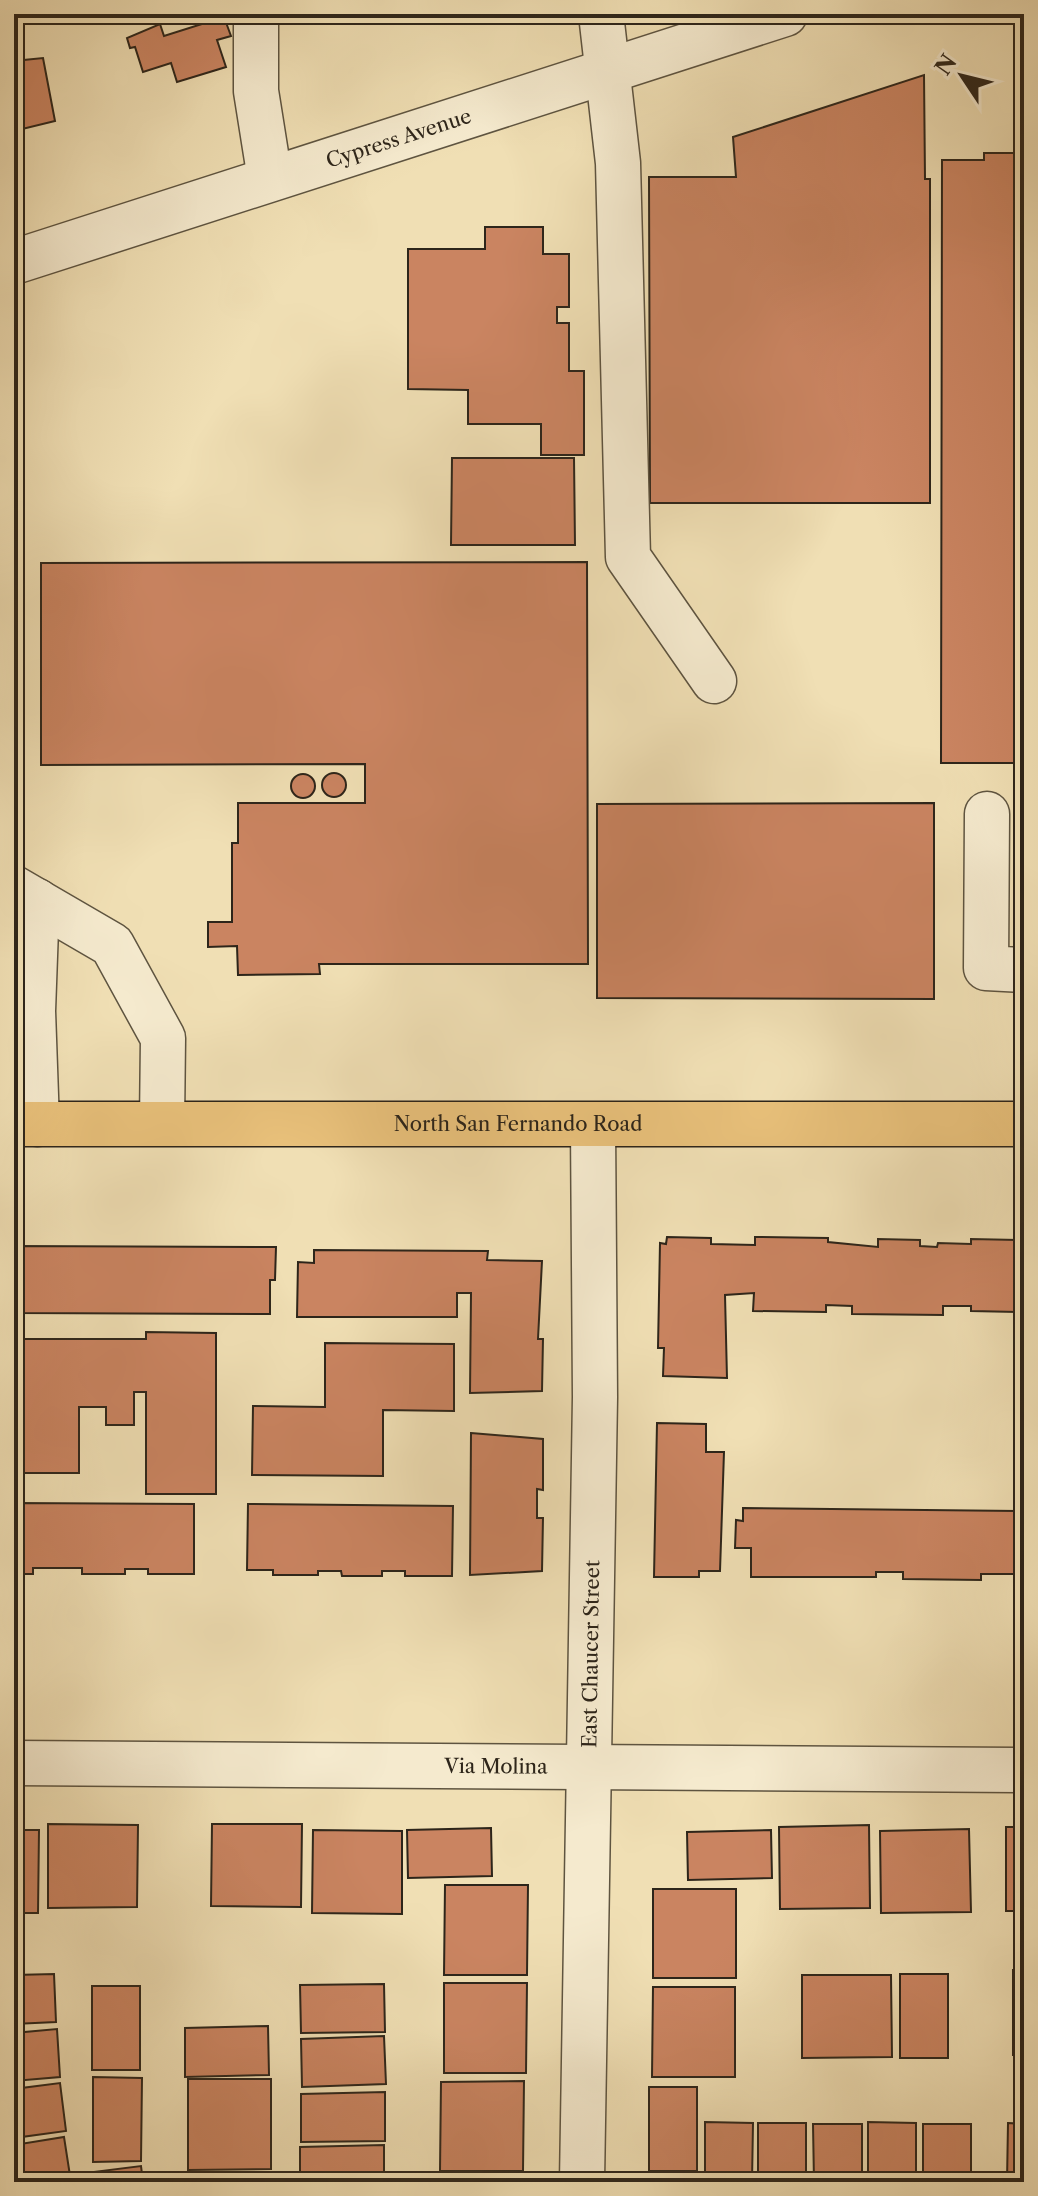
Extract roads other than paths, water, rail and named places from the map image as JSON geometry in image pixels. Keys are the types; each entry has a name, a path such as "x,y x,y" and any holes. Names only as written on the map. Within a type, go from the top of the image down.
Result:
{"main road":[{"name":"North San Fernando Road","path":"26,1124 1024,1124"}],"street":[{"path":"256,14 256,91 270,179"},
{"path":"601,14 618,163 628,557 714,681"},
{"name":"Cypress Avenue","path":"14,262 785,14"},
{"path":"987,814 986,968 1024,970"},
{"path":"26,894 112,945 163,1038 162,1123"},
{"path":"26,894 33,1011 26,1124"},
{"name":"East Chaucer Street","path":"582,2182 595,1412 593,1126"},
{"name":"Via Molina","path":"14,1763 1024,1770"}]}
